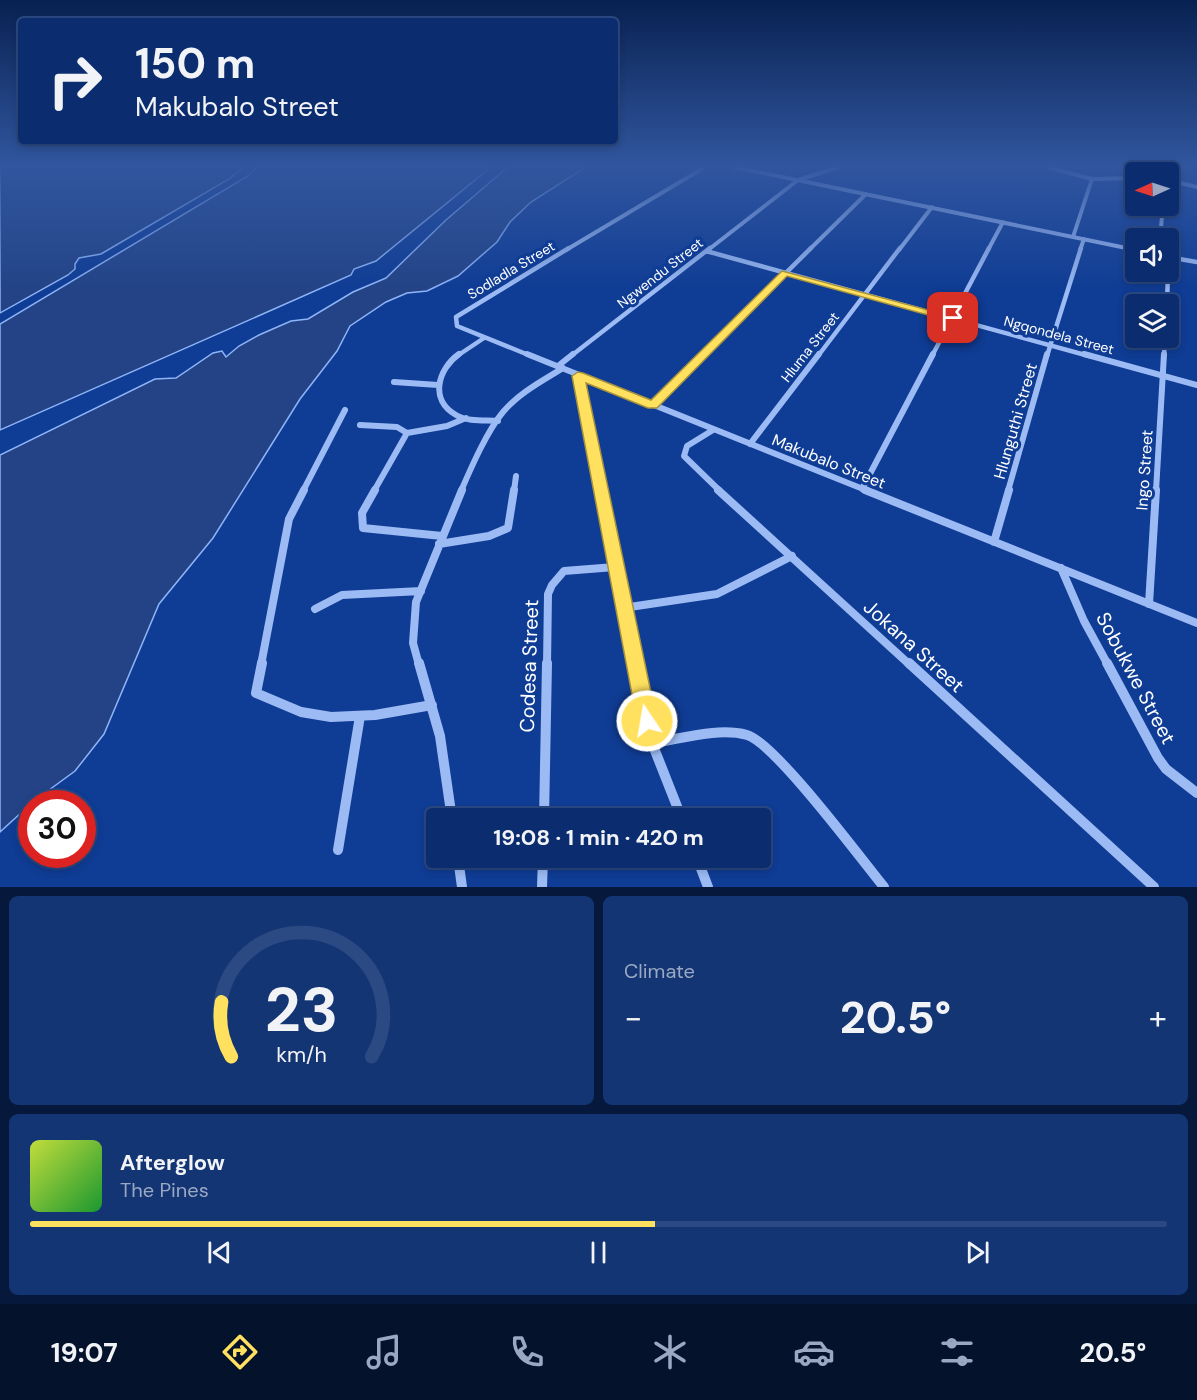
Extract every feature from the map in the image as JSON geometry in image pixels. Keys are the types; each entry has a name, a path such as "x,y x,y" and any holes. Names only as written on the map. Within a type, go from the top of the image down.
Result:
{"street":[{"name":"Sodladla Street","path":"455,321 462,312 636,208"},
{"name":"Ngwendu Street","path":"450,808 440,736 413,643 416,602 471,467 510,404 561,367 761,208"},
{"path":"652,405 851,208"},
{"name":"Hluma Street","path":"750,444 931,208"},
{"path":"939,208 1125,248"},
{"path":"1073,237 1082,208"},
{"path":"862,489 1003,222"},
{"name":"Hlunguthi Street","path":"994,542 1050,345 1084,239"},
{"name":"Ngqondela Street","path":"706,251 1197,385"},
{"path":"1179,259 1197,262"},
{"name":"Makubalo Street","path":"455,321 457,326 484,338 1197,623"},
{"path":"484,338 449,362 442,372 438,385 439,392 447,408 455,415 498,421"},
{"name":"Ingo Street","path":"1149,604 1165,348"},
{"path":"578,376 652,743 678,808"},
{"path":"394,382 438,385"},
{"path":"345,410 289,519 256,693 285,707 315,716 398,713 432,705"},
{"path":"360,425 398,427 407,433 447,426 466,418"},
{"name":"Jokana Street","path":"713,430 691,442 684,456 1154,887"},
{"path":"407,433 362,513 363,528 440,540 489,536 507,528 516,476"},
{"path":"623,608 717,594 792,556"},
{"name":"Codesa Street","path":"544,808 548,594 552,585 564,571 615,567"},
{"name":"Sobukwe Street","path":"1061,567 1084,621 1158,758 1166,769 1197,793"},
{"path":"315,609 342,595 421,591"},
{"path":"338,850 360,716"},
{"path":"652,743 734,733 748,735 760,742 778,758 884,887"},
{"path":"459,868 462,887"},
{"path":"542,887 543,868"},
{"path":"701,868 708,887"}],"water":[{"path":"0,208 179,208 101,254 79,258 75,269 68,275 0,313"},
{"path":"194,208 440,208 376,261 354,269 351,275 0,430 0,324"},
{"path":"460,208 524,208 510,222 497,242 458,276 427,291 407,293 386,302 350,326 337,351 300,399 213,538 159,604 104,734 75,771 49,790 18,790 18,816 0,832 0,455 155,379 176,378 213,353 222,351 226,357 239,346 259,335 291,321 308,319 353,292 386,278"}],"route":[{"path":"647,721 578,376 652,405 785,273 953,318"}]}
